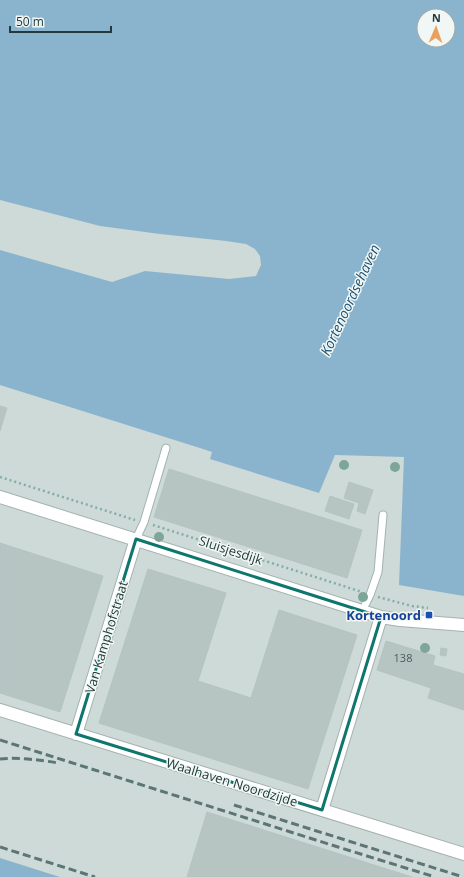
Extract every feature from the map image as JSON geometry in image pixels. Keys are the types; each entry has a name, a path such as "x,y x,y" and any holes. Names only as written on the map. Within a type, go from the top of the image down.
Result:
{"street":[{"name":"Sluisjesdijk","path":"0,497 381,617 464,625"},
{"name":"Van Kamphofstraat","path":"76,734 136,539"},
{"path":"322,810 381,617"},
{"name":"Waalhaven Noordzijde","path":"0,710 464,854"}],"lane":[{"path":"136,539 144,522 166,448"},
{"path":"362,611 370,595 378,572 383,515"}],"path":[{"name":"Sluisjesdijk","path":"0,477 370,595 412,606 435,609"}],"highlighted area":[{"path":"136,539 381,617 322,810 76,734"}],"shaded area":[{"path":"0,180 261,234 464,323 464,877 16,877 0,872"}],"water":[{"name":"Kortenoordsehaven","path":"0,0 464,0 464,596 399,585 404,457 335,455 319,493 210,459 212,452 0,385 0,250 112,282 145,271 229,279 256,276 261,265 260,256 255,249 246,244 100,226 0,200"},
{"path":"0,858 60,877 0,877"}],"building":[{"path":"0,406 7,408 0,431"},
{"path":"169,469 362,530 347,578 154,517"},
{"path":"349,482 373,490 365,514 357,511 359,503 344,498"},
{"path":"330,496 354,504 349,519 325,511"},
{"path":"0,543 103,576 60,712 0,693"},
{"path":"148,569 226,593 198,681 251,698 279,610 357,635 308,789 99,723"},
{"path":"386,641 435,656 433,665 464,674 464,710 428,698 431,688 377,670"},
{"path":"441,648 447,649 446,656 440,655"},
{"path":"207,812 412,877 187,877"}],"railway":[{"path":"0,740 435,877"},
{"path":"0,759 37,760 58,763"},
{"path":"234,805 463,877"},
{"path":"0,847 95,877"}],"place":[{"name":"Kortenoord","path":"429,615"}]}
